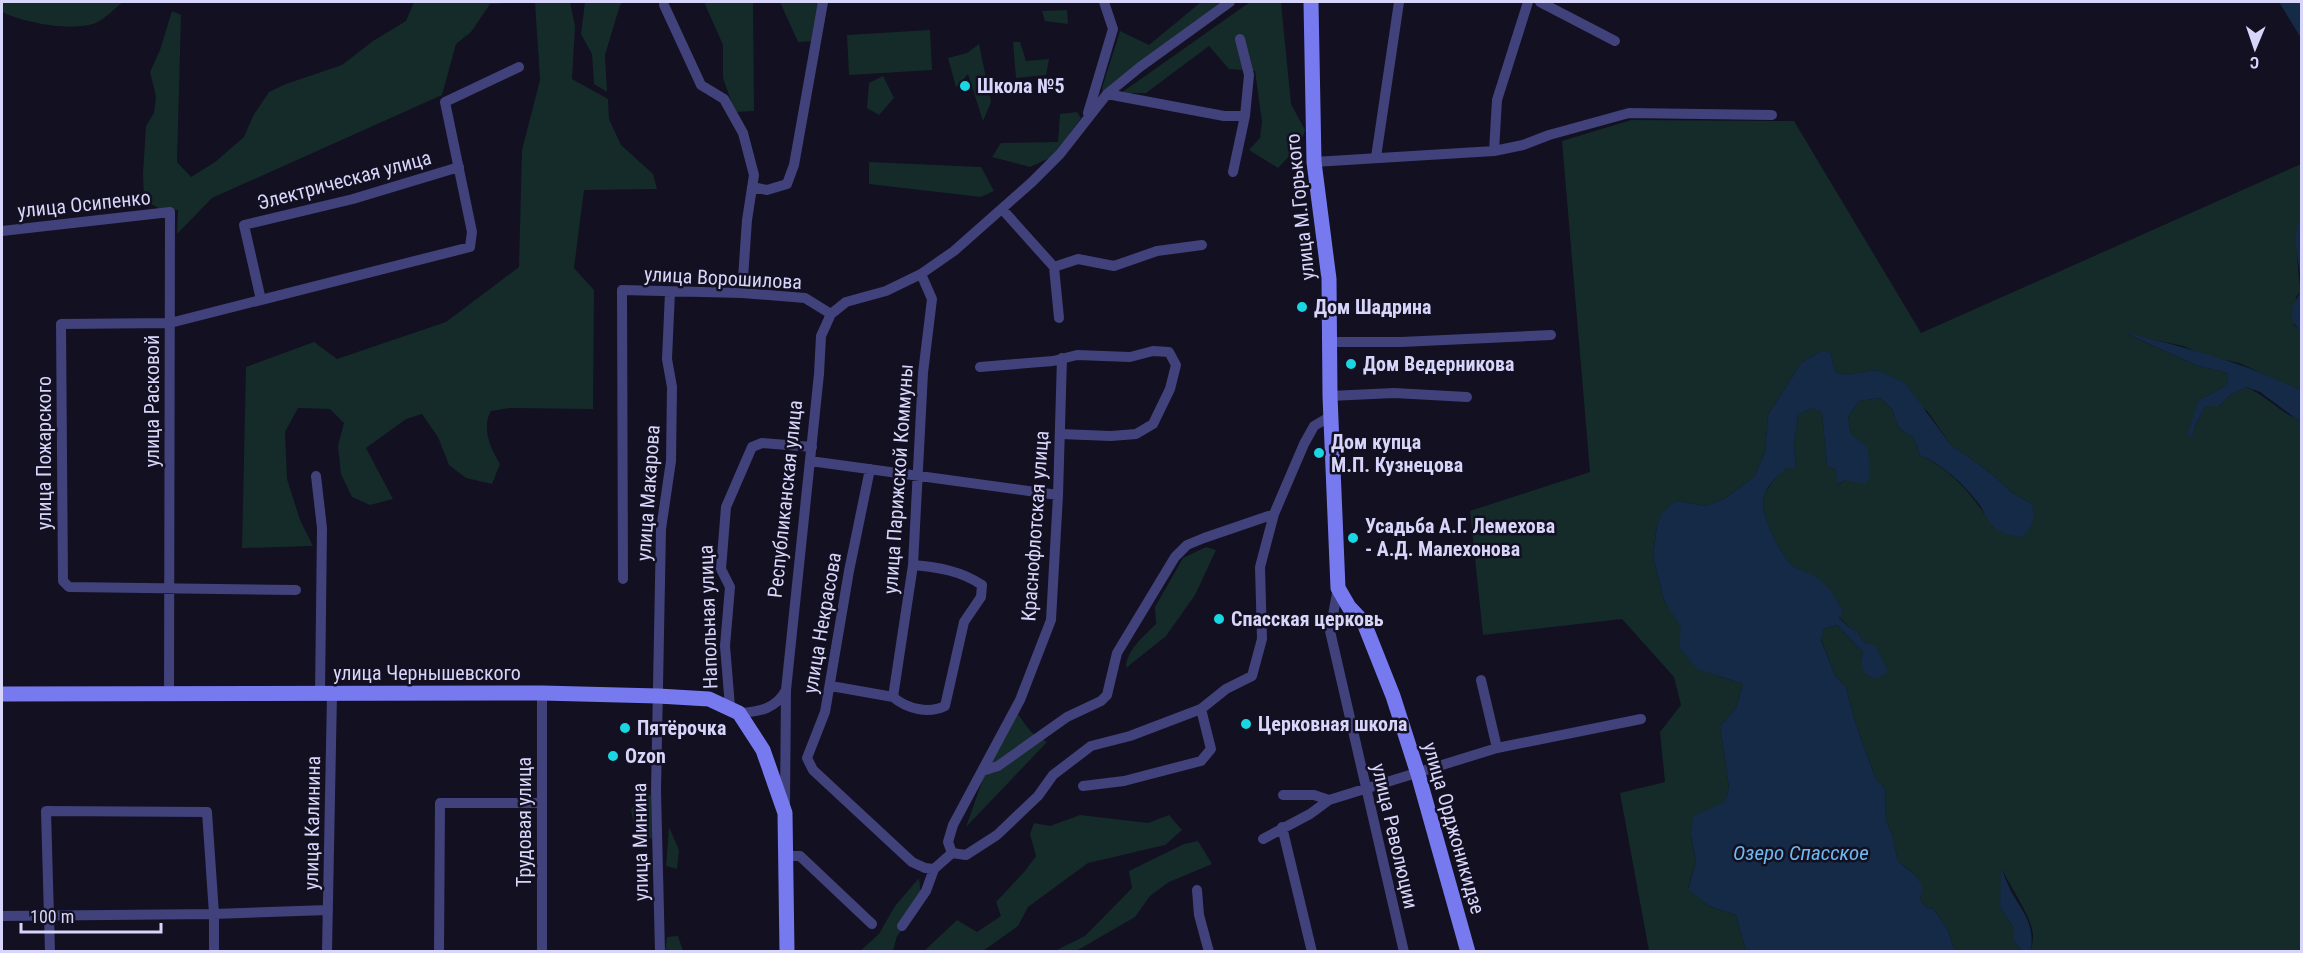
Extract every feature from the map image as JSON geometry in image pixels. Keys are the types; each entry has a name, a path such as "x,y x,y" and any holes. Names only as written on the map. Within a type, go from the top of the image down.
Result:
{"street":[{"path":"752,187 766,190 787,184 794,165 823,2"},
{"path":"1087,117 1113,30 1104,2"},
{"path":"831,314 846,302 886,291 921,274 954,251 1060,154 1107,94 1140,67 1230,2"},
{"name":"улица М.Горького","path":"1311,2 1314,162 1329,279 1330,396 1338,588"},
{"path":"1376,157 1399,2"},
{"path":"1494,151 1497,100 1528,2"},
{"path":"1540,2 1615,41"},
{"path":"664,5 701,85 724,99 743,133 754,175 747,220 742,293"},
{"path":"1233,172 1245,116 1249,75 1240,39"},
{"name":"Электрическая улица","path":"170,323 470,247 472,232 445,102 519,67"},
{"path":"1107,94 1224,116 1245,116"},
{"path":"1314,162 1494,151 1523,145 1549,135 1629,112 1772,115"},
{"name":"Электрическая улица","path":"261,300 243,225 353,199 459,167"},
{"path":"1002,209 1054,267 1059,318"},
{"name":"улица Осипенко","path":"2,231 170,212"},
{"name":"улица Расковой","path":"169,695 170,212"},
{"path":"1054,267 1078,259 1114,266 1157,251 1202,245"},
{"name":"улица Парижской Коммуны","path":"893,698 913,565 923,373 932,299 921,274"},
{"name":"улица Ворошилова","path":"622,290 742,293 805,298 831,314"},
{"name":"улица Макарова","path":"622,290 623,579"},
{"name":"улица Макарова","path":"658,696 661,529 671,461 672,387 667,360 670,292"},
{"name":"Республиканская улица","path":"785,813 786,690 812,447 821,336 831,314"},
{"name":"улица Пожарского","path":"170,323 61,324 61,336 63,581 69,587 170,590"},
{"path":"1330,342 1401,342 1551,335"},
{"path":"980,368 1077,355 1130,357 1153,351 1169,352 1176,365 1172,381 1153,424 1136,434 1059,435"},
{"name":"Краснофлотская улица","path":"952,853 948,842 953,825 1020,700 1051,620 1062,358"},
{"path":"1330,396 1394,393 1467,397"},
{"path":"902,926 926,891 934,869 952,853 966,855 998,835 1038,796 1053,775 1091,746 1130,736 1201,710 1226,689 1252,676 1262,639 1260,567 1274,514 1314,426 1331,416"},
{"name":"Напольная улица","path":"735,710 725,646 730,587 721,569 726,507 752,447 762,443 812,447"},
{"path":"810,461 1058,495"},
{"name":"улица Некрасова","path":"807,758 817,735 831,686 849,571 870,469"},
{"name":"улица Калинина","path":"316,477 322,528 326,694 327,951"},
{"path":"982,771 998,766 1067,717 1101,701 1107,694 1117,653 1175,557 1187,546 1274,514"},
{"path":"831,686 893,698 901,704 933,712 945,706 964,622 981,597 982,585 970,577 940,567 913,565"},
{"name":"улица Орджоникидзе","path":"1338,588 1348,607 1364,623 1394,696 1468,951"},
{"name":"улица Революции","path":"1338,588 1330,631 1404,951"},
{"path":"170,590 296,590"},
{"path":"1481,680 1497,748"},
{"path":"735,710 757,712 772,706 786,690"},
{"name":"улица Чернышевского","path":"2,694 542,693 709,699 735,710"},
{"name":"Трудовая улица","path":"542,693 542,951"},
{"name":"улица Минина","path":"658,696 656,791 660,951"},
{"path":"735,710 763,750 785,813 787,951"},
{"path":"1083,786 1124,781 1201,761 1211,749 1201,710"},
{"path":"1263,839 1310,814 1329,800 1497,748 1641,719"},
{"path":"784,758 807,758 813,770 912,862 934,869"},
{"path":"1283,795 1314,795 1329,800"},
{"path":"439,951 440,803 542,803"},
{"path":"50,951 46,811 207,812 214,914 214,951"},
{"path":"1282,828 1312,951"},
{"path":"787,856 800,856 872,924"},
{"path":"1197,890 1199,915 1209,951"},
{"path":"2,916 214,914 328,910"}],"green space":[{"path":"2,2 123,2 93,24 71,27 47,25 11,16 2,12"},
{"path":"414,2 535,2 490,4 471,32 456,44 442,95 212,198 177,234 178,210 160,209 144,200 146,126 154,113 156,96 150,72 160,50 172,11 181,15 177,162 191,177 215,162 244,137 253,116 269,92 342,65 373,41 406,21"},
{"path":"535,2 570,2 575,26 572,79 608,99 609,119 621,145 653,174 657,189 584,190 574,268 594,290 593,409 510,408 491,411 487,431 500,464 492,484 466,478 449,465 438,437 422,414 406,419 366,448 393,499 370,505 352,497 341,474 338,446 344,423 330,409 298,408 285,432 287,479 300,520 313,546 242,548 246,367 314,342 337,359 446,322 519,267 522,150 540,80"},
{"path":"585,2 624,2 620,5 605,55 607,92 594,84 592,54 581,34"},
{"path":"704,2 753,2 754,111 735,112 723,78 723,45"},
{"path":"780,2 820,2 813,41 798,42"},
{"path":"1201,2 1227,2 1103,92 1102,88 1120,31 1149,45"},
{"path":"1250,2 1281,2 1291,104 1305,130 1300,145 1278,168 1249,150 1260,138 1262,122 1255,71 1229,69 1209,46 1146,93 1121,93"},
{"path":"1067,10 1068,24 1045,21 1042,11"},
{"path":"930,30 932,70 849,75 847,35"},
{"path":"1013,42 1020,42 1026,61 1049,59 1046,75 1016,78"},
{"path":"979,44 991,102 983,121 968,74 956,87 948,58 967,53"},
{"path":"883,76 894,98 879,115 867,108 869,83"},
{"path":"1077,112 1081,118 1054,156 1030,167 992,157 1001,143 1058,142 1060,114"},
{"path":"1631,120 1794,121 1921,333 2301,164 2301,218 2297,242 2301,291 2296,297 2294,325 2301,332 2301,391 2239,363 2207,356 2183,346 2127,334 2198,366 2228,373 2227,385 2199,400 2192,438 2195,426 2206,406 2219,406 2230,395 2246,387 2301,420 2301,951 2033,951 2031,950 2033,935 2029,920 2002,869 2000,907 2014,928 2014,941 2022,951 1956,951 1947,929 1934,909 1927,908 1920,900 1919,881 1898,861 1892,834 1886,821 1885,789 1875,777 1855,722 1846,687 1835,675 1821,639 1824,629 1837,625 1863,652 1861,661 1876,647 1864,642 1857,631 1851,629 1839,617 1843,611 1821,583 1811,575 1795,568 1782,553 1767,522 1764,512 1764,496 1771,484 1787,467 1796,468 1794,444 1798,415 1811,407 1822,412 1827,466 1836,470 1839,484 1846,480 1851,434 1848,417 1859,401 1880,398 1892,409 1899,428 1914,438 1920,455 1942,468 1962,485 1993,527 2032,504 2011,492 1992,474 1950,444 1928,412 1876,370 1846,375 1835,372 1831,354 1823,350 1801,363 1768,415 1765,452 1754,477 1724,499 1706,506 1676,501 1657,525 1653,556 1664,600 1718,676 1743,684 1736,708 1720,726 1729,787 1725,803 1691,837 1696,862 1688,888 1709,906 1736,915 1746,951 1649,951 1620,793 1665,782 1660,732 1681,705 1674,677 1622,619 1483,635 1470,511 1590,472 1562,141"},
{"path":"869,162 981,167 994,191 981,197 869,184"},
{"path":"1206,547 1216,550 1195,595 1166,636 1126,668 1132,649 1156,624 1155,607 1183,558"},
{"path":"1017,713 1031,732 1047,742 966,827 984,776"},
{"path":"651,795 652,839 635,831 631,810 640,797"},
{"path":"1080,815 1148,823 1169,815 1182,830 1165,845 1088,863 1028,907 1018,926 983,951 924,951 957,920 977,932 1001,916 996,902 1036,856 1030,834 1034,823 1050,826"},
{"path":"669,827 679,850 677,869 666,866"},
{"path":"1198,841 1212,864 1169,882 1150,896 1135,917 1076,951 1055,951 1085,936 1132,888 1129,871 1184,844"},
{"path":"919,878 922,905 897,936 893,951 859,952 879,934 895,906"},
{"path":"678,936 683,951 665,952 667,937"}],"water":[{"path":"2279,2 2301,2 2301,38"},
{"path":"2301,218 2301,281 2296,243"},
{"path":"2301,289 2301,332 2294,323 2292,308"},
{"path":"2123,332 2236,364 2301,391 2301,420 2260,392 2246,387 2230,395 2219,406 2206,406 2195,426 2192,438 2187,434 2199,400 2227,385 2228,373 2198,366"},
{"name":"Озеро Спасское","path":"1823,350 1831,354 1835,372 1846,375 1876,370 1905,383 1950,444 1992,474 2011,492 2032,504 2033,522 2022,537 2001,532 1992,526 1979,504 1960,482 1937,464 1920,455 1914,438 1899,428 1892,409 1880,398 1859,401 1848,417 1851,434 1868,448 1870,477 1865,484 1846,480 1838,484 1836,470 1827,466 1822,412 1811,408 1798,415 1794,444 1796,468 1787,468 1771,484 1764,496 1764,512 1767,522 1788,561 1828,587 1843,611 1839,618 1851,629 1857,631 1864,642 1876,646 1888,672 1875,679 1864,673 1861,661 1863,652 1837,625 1824,629 1821,640 1835,675 1846,687 1855,722 1875,777 1885,789 1886,821 1892,834 1898,861 1915,875 1922,885 1920,900 1927,908 1934,909 1947,929 1956,951 1746,951 1736,915 1709,906 1688,889 1696,862 1691,836 1693,816 1725,802 1729,787 1720,726 1736,708 1743,684 1697,669 1679,647 1681,627 1664,600 1653,556 1657,525 1662,513 1676,501 1706,506 1724,499 1754,477 1765,452 1768,415 1801,363"},
{"path":"2001,867 2029,924 2031,950 2033,951 2022,951 2014,941 2014,928 2000,907"}],"place":[{"name":"Школа №5","path":"965,86"},
{"name":"Дом Шадрина","path":"1302,307"},
{"name":"Дом Ведерникова","path":"1351,364"},
{"name":"Дом купца М.П. Кузнецова","path":"1319,453"},
{"name":"Усадьба А.Г. Лемехова - А.Д. Малехонова","path":"1353,538"},
{"name":"Спасская церковь","path":"1219,619"},
{"name":"Церковная школа","path":"1246,724"},
{"name":"Пятёрочка","path":"625,728"},
{"name":"Ozon","path":"613,756"}]}
